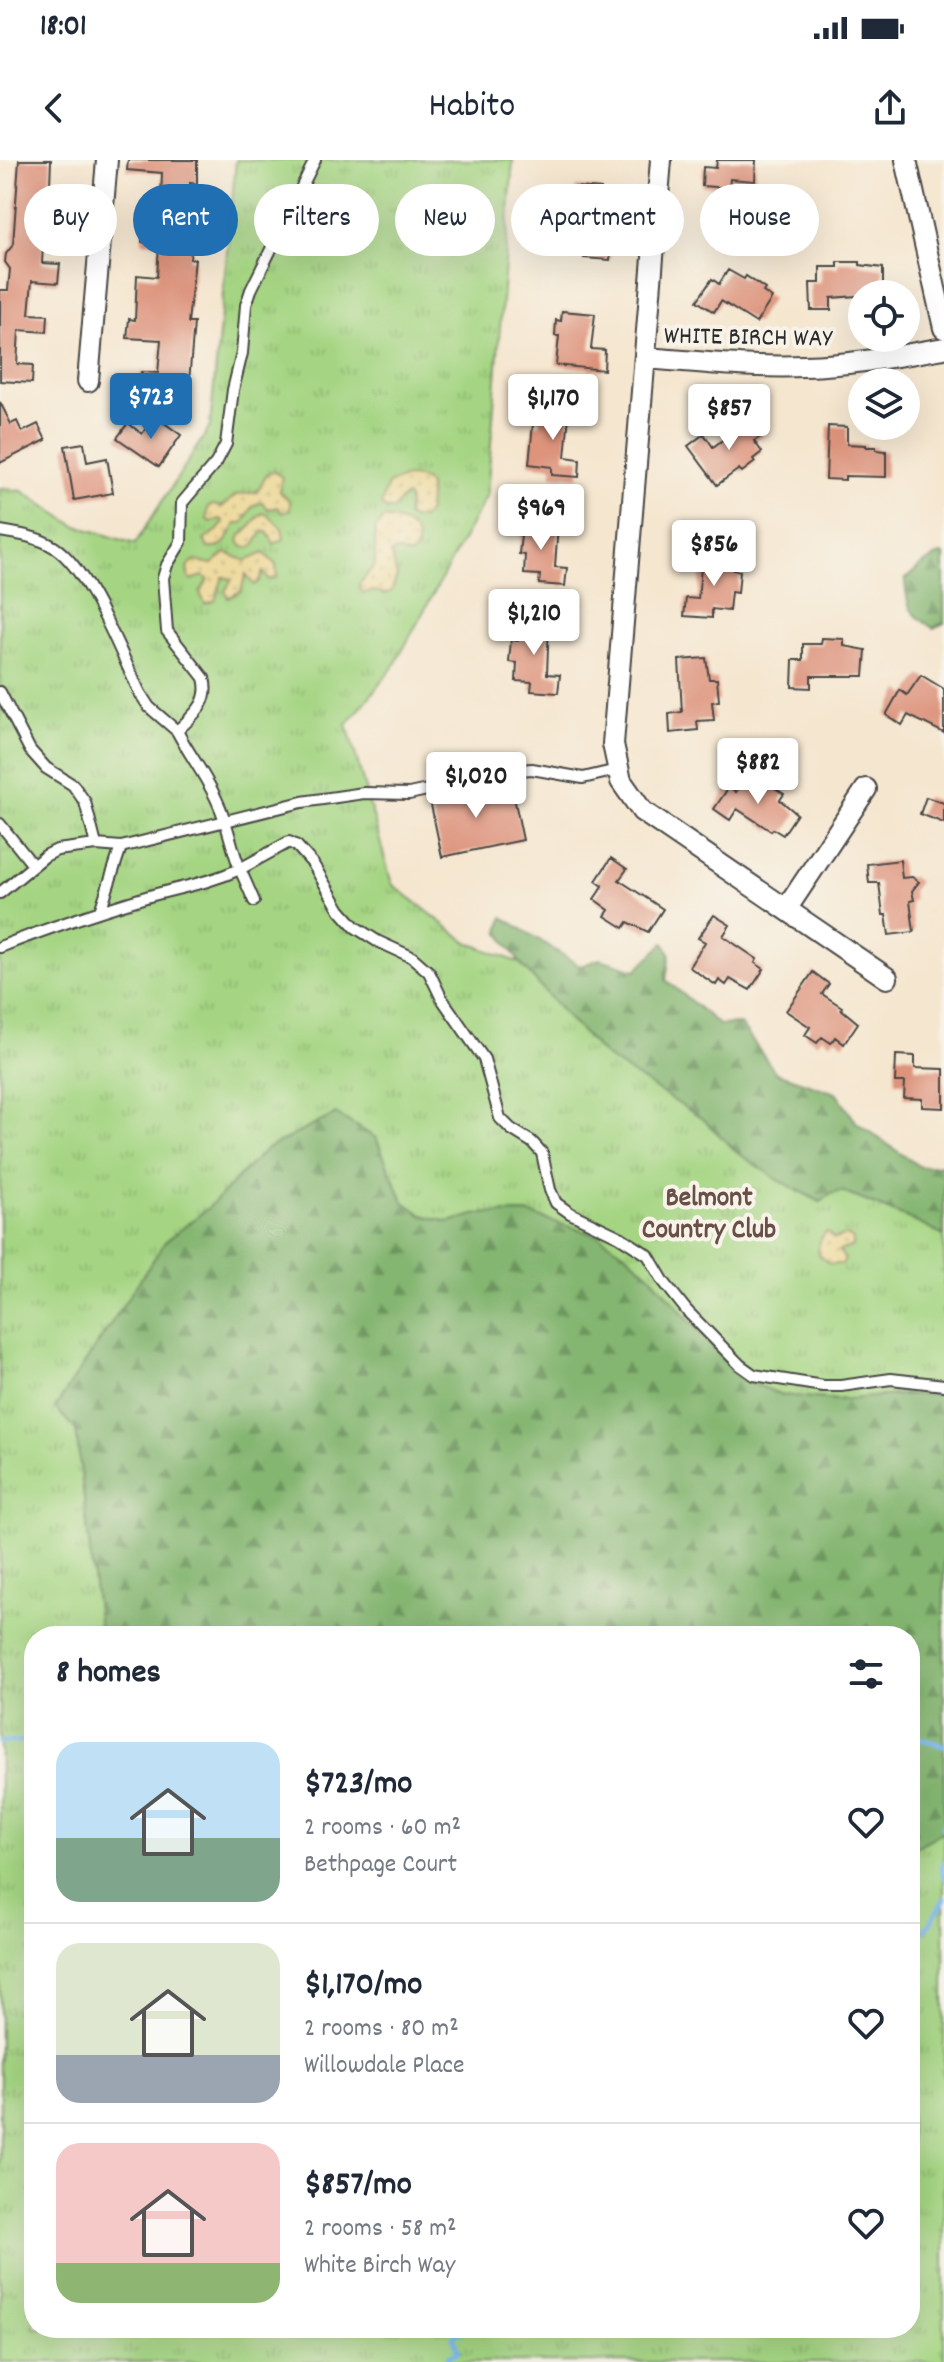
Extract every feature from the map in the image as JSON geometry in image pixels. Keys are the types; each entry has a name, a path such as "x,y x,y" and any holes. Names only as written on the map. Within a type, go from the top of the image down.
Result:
{"street":[{"path":"88,381 107,160"},
{"path":"661,160 614,730 617,770 629,796 642,811 887,978"},
{"path":"906,160 944,328"},
{"name":"WHITE BIRCH WAY","path":"645,358 756,366 807,366 858,362 944,348"},
{"path":"787,908 866,789"}],"lane":[{"path":"177,731 199,708 206,697 206,687 204,678 167,631 163,578 181,542 182,503 216,463 226,444 233,390 242,353 246,305 251,290 315,160"},
{"path":"0,531 30,536 53,546 67,557 86,583 144,700 177,731 204,773 226,821 240,869 254,901"},
{"path":"0,692 30,750 46,768 73,785 85,802 96,845"},
{"path":"0,893 32,864 57,850 96,845 121,847 302,802 364,793 409,794 519,770 532,769 583,778 617,770"},
{"path":"0,824 32,864"},
{"path":"0,947 100,911 211,882 289,842 297,846 313,864 340,910 355,927 412,957 429,972 442,999 484,1059 500,1118 542,1153 556,1203 648,1255 687,1311 740,1365 754,1375 823,1386 891,1379 944,1385"},
{"path":"100,911 121,847"}],"green space":[{"path":"236,160 513,160 487,495 394,666 347,725 392,884 467,942 520,963 606,1057 704,1120 738,1153 780,1181 820,1202 841,1191 944,1236 944,1394 836,1400 782,1395 739,1378 650,1275 625,1253 527,1213 479,1214 449,1222 422,1215 403,1201 376,1138 266,1149 208,1209 165,1242 76,1430 99,1626 24,1626 24,2338 920,2338 920,1844 944,1831 944,2362 0,2362 0,488 22,491 74,525 135,544 210,427 227,256 238,256 238,184 234,184"},
{"path":"940,554 944,555 944,623 933,628 911,609 905,580"},
{"path":"503,917 580,966 600,959 636,970 664,943 670,953 666,980 719,1025 740,1024 776,1073 836,1093 857,1123 920,1167 944,1165 944,1236 841,1191 821,1202 780,1181 738,1153 704,1120 606,1057 520,963 499,932"},
{"path":"336,1114 376,1138 403,1201 422,1215 449,1222 479,1214 527,1213 599,1236 625,1253 650,1275 739,1378 782,1395 836,1400 944,1394 944,1831 920,1844 920,1626 99,1626 76,1430 55,1408 165,1242 208,1208 266,1149"}],"sand":[{"path":"273,471 282,477 279,491 290,501 290,510 283,513 277,507 268,509 263,503 256,504 244,522 236,524 222,545 208,548 204,540 224,522 221,519 207,520 208,507 222,507 236,495 257,492 267,474"},
{"path":"406,477 424,480 429,487 429,512 423,518 407,516 407,496 394,510 387,510 381,505 388,484"},
{"path":"263,513 282,528 284,539 274,544 264,531 252,547 243,547 239,541 241,535"},
{"path":"383,519 399,521 412,529 416,535 416,548 410,556 397,551 391,553 397,576 391,592 362,593 359,584 375,565 375,529"},
{"path":"226,553 246,561 264,553 276,565 277,577 269,580 263,572 254,585 246,574 241,591 228,598 225,591 232,579 223,577 215,601 205,604 200,593 208,579 203,576 191,580 187,567 195,561 212,564"},
{"path":"827,1232 834,1239 846,1235 853,1239 853,1246 839,1251 845,1259 843,1264 829,1264 819,1255 820,1242"}],"building":[{"path":"19,160 51,160 50,184 24,184 24,256 42,256 42,263 60,264 58,283 32,281 29,314 48,315 47,332 19,330 17,364 33,365 32,383 0,381 0,290 8,290 10,269 5,262 6,254 13,245"},
{"path":"128,160 197,160 197,184 162,184 162,173 127,170"},
{"path":"717,160 756,160 755,181 730,179 729,184 702,184 703,167 716,168"},
{"path":"158,256 190,256 190,259 195,259 188,323 194,323 188,394 139,389 141,372 158,373 161,340 127,338 129,319 135,320 137,275 157,277"},
{"path":"584,256 610,256 610,260"},
{"path":"838,262 860,262 860,265 883,268 883,280 848,280 848,297 831,298 831,310 811,310 810,283 820,283 820,267 838,267"},
{"path":"728,270 744,279 746,276 772,298 756,323 721,301 714,312 697,301 712,279 719,284"},
{"path":"562,311 595,314 591,349 605,350 604,370 556,365 559,336 555,336 556,320 561,321"},
{"path":"0,402 11,424 17,421 22,432 38,424 46,440 0,463"},
{"path":"544,403 570,405 565,457 580,459 579,477 552,475 552,467 529,464 533,424 540,425"},
{"path":"751,419 763,435 754,441 762,452 742,472 739,469 717,485 688,446 704,434 713,447"},
{"path":"160,420 181,435 159,467 117,438 128,423 142,434 149,424 155,427"},
{"path":"828,426 847,427 847,444 886,451 886,477 826,479"},
{"path":"84,443 87,462 107,458 113,493 74,500 65,446"},
{"path":"517,522 558,525 555,567 567,568 565,586 539,584 540,575 524,574 525,555 519,554 521,535 516,534"},
{"path":"702,557 734,559 733,570 740,571 738,593 731,592 729,611 712,609 712,618 684,616 686,598 698,599"},
{"path":"523,619 549,621 547,674 560,675 558,693 531,691 532,682 516,681 517,663 509,662 511,640 518,641"},
{"path":"822,638 844,639 844,646 866,650 864,676 811,676 811,688 792,687 793,660 803,660 803,644 821,644"},
{"path":"706,658 709,679 717,679 719,701 712,702 714,720 697,721 698,730 670,733 669,714 682,712 679,660"},
{"path":"921,675 944,689 944,733 908,715 902,725 886,715 900,690 907,695"},
{"path":"746,778 760,788 764,781 784,794 780,800 797,814 783,835 773,829 771,831 737,809 730,820 714,809 729,787 736,792"},
{"path":"511,783 523,840 442,857 430,800"},
{"path":"926,797 944,803 944,823 920,814"},
{"path":"611,858 627,869 619,880 663,909 648,932 628,922 624,928 605,916 609,910 594,899 603,886 596,881"},
{"path":"900,860 902,878 912,877 919,882 912,891 914,900 910,901 914,932 889,935 879,883 869,883 867,864"},
{"path":"714,915 730,925 723,936 757,959 755,963 764,969 750,990 730,979 726,985 719,980 716,985 689,967 705,942 698,938"},
{"path":"813,972 829,984 822,994 842,1007 858,1023 844,1044 835,1037 831,1043 822,1037 817,1043 805,1035 810,1027 786,1011"},
{"path":"896,1055 915,1056 915,1068 944,1069 944,1108 922,1107 922,1099 904,1098 905,1082 895,1082"}],"waterway":[{"path":"920,1738 944,1746"},
{"path":"0,1742 24,1741"},
{"path":"944,1824 944,1829"},
{"path":"944,1862 944,1878"},
{"path":"920,1934 930,1924 944,1899"},
{"path":"445,2362 450,2355 458,2352 454,2338"}],"district":[{"name":"Belmont Country Club","path":"709,1211"}]}
